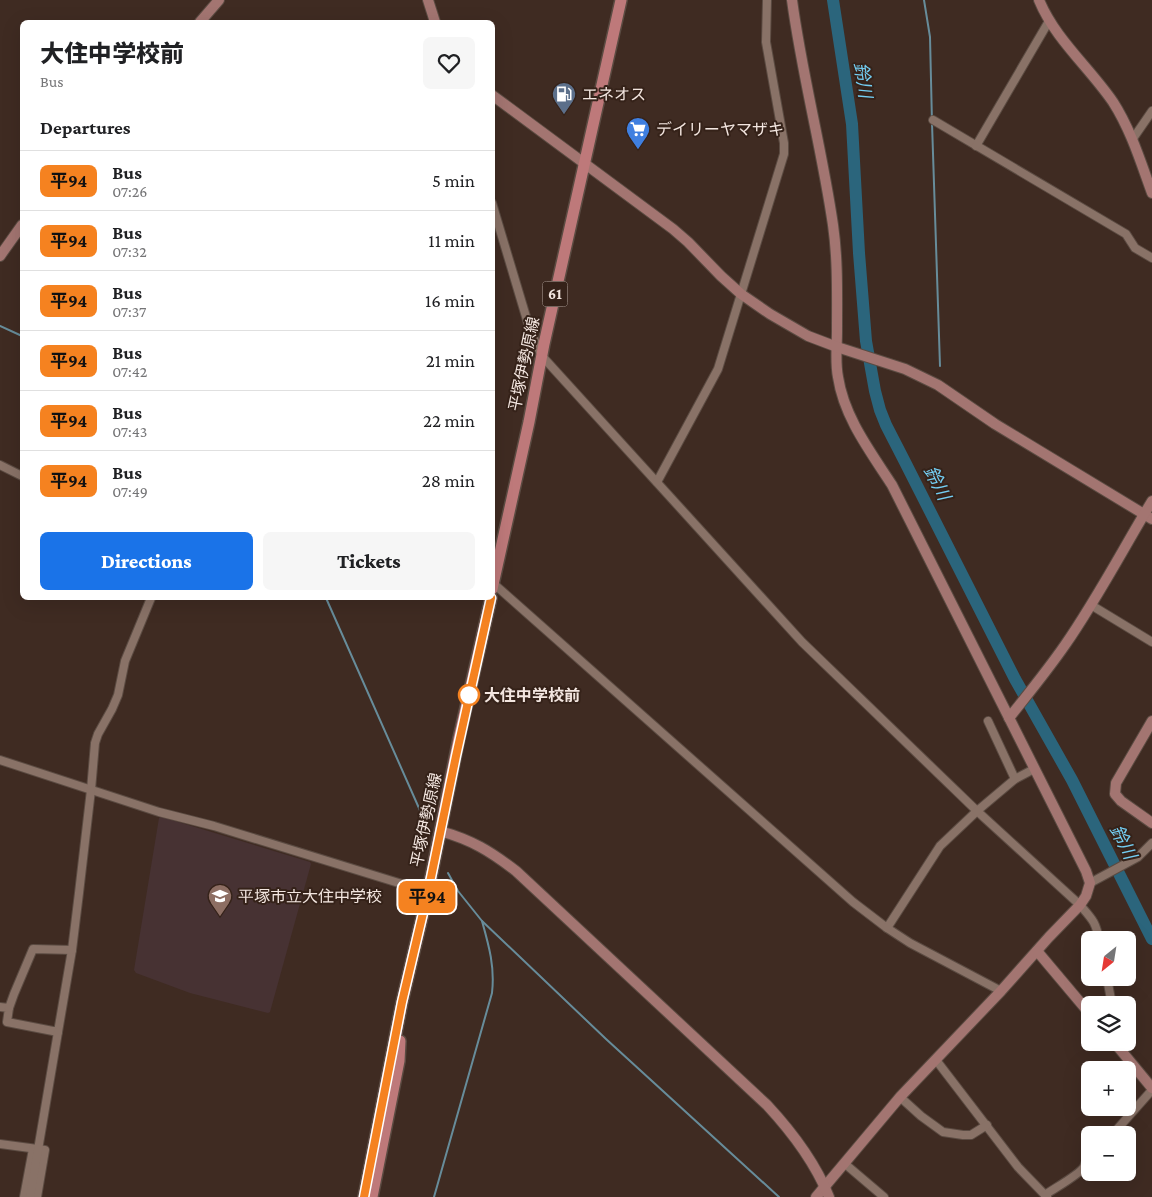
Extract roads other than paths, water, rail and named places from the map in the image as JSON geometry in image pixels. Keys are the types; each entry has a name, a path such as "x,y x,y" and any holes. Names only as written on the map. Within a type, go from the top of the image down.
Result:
{"main road":[{"name":"平塚伊勢原線","path":"495,578 621,0"},
{"name":"平塚伊勢原線","path":"364,1197 402,1002 428,892 491,600"},
{"path":"356,1197 384,1058 402,1002"},
{"path":"372,1197 400,1061 402,1002"}],"street":[{"path":"202,20 219,0"},
{"path":"428,0 434,20"},
{"path":"657,482 718,369 784,154 784,143 766,42 767,0"},
{"path":"792,0 835,242 842,348 837,375 842,397 870,450 892,485 1011,716 1034,768 1086,870 1090,883 1086,896 1080,905 900,1097 816,1197"},
{"path":"1039,0 1049,21 1094,76 1121,116 1152,193"},
{"path":"976,146 1049,21"},
{"path":"495,97 673,228 721,276 770,314 808,336 902,368 938,385 995,424 1148,517"},
{"path":"1132,140 1152,111"},
{"path":"933,120 1126,234 1135,248 1152,258"},
{"path":"495,213 530,330 542,356 802,642 977,811 1080,905 1093,920 1098,931"},
{"path":"0,256 20,228"},
{"path":"0,465 20,475"},
{"path":"1011,716 1041,678 1091,605 1148,517 1152,501"},
{"path":"495,589 853,902 910,943 1001,991"},
{"path":"30,1197 72,950 95,743 118,695 124,661 150,600"},
{"path":"1091,605 1152,642"},
{"path":"988,721 1015,779"},
{"path":"1152,721 1116,783 1115,794 1121,801 1152,823"},
{"path":"0,760 159,812 214,826 428,892"},
{"path":"887,928 940,846 1015,779 1034,768"},
{"path":"440,831 460,836 483,848 500,858 516,871 767,1105 800,1143 815,1167 829,1197"},
{"path":"1090,883 1138,857 1152,843"},
{"path":"58,1032 7,1022 14,994 33,949 72,950"},
{"path":"1037,951 1081,1003"},
{"path":"0,1007 10,1008"},
{"path":"1120,1126 1152,1089 1122,1051"},
{"path":"936,1060 1018,1167 1046,1196 1081,1169"},
{"path":"900,1097 943,1132 971,1135 987,1125"},
{"path":"0,1144 39,1150"},
{"path":"24,1197 39,1150"},
{"path":"37,1197 39,1150"},
{"path":"844,1163 884,1197"}],"waterway":[{"name":"鈴川","path":"833,0 852,124 866,341 880,410 1015,679 1072,780 1152,939"},
{"path":"924,0 930,37 940,366"},
{"path":"0,326 20,335"},
{"path":"327,600 430,833"},
{"path":"448,873 458,891 482,921 606,1039 779,1197"},
{"path":"434,1197 492,993 492,965 482,921"}],"place":[{"name":"エネオス","path":"564,115"},
{"name":"デイリーヤマザキ","path":"638,150"},
{"name":"大住中学校前","path":"469,695"},
{"name":"平塚市立大住中学校","path":"220,917"}]}
